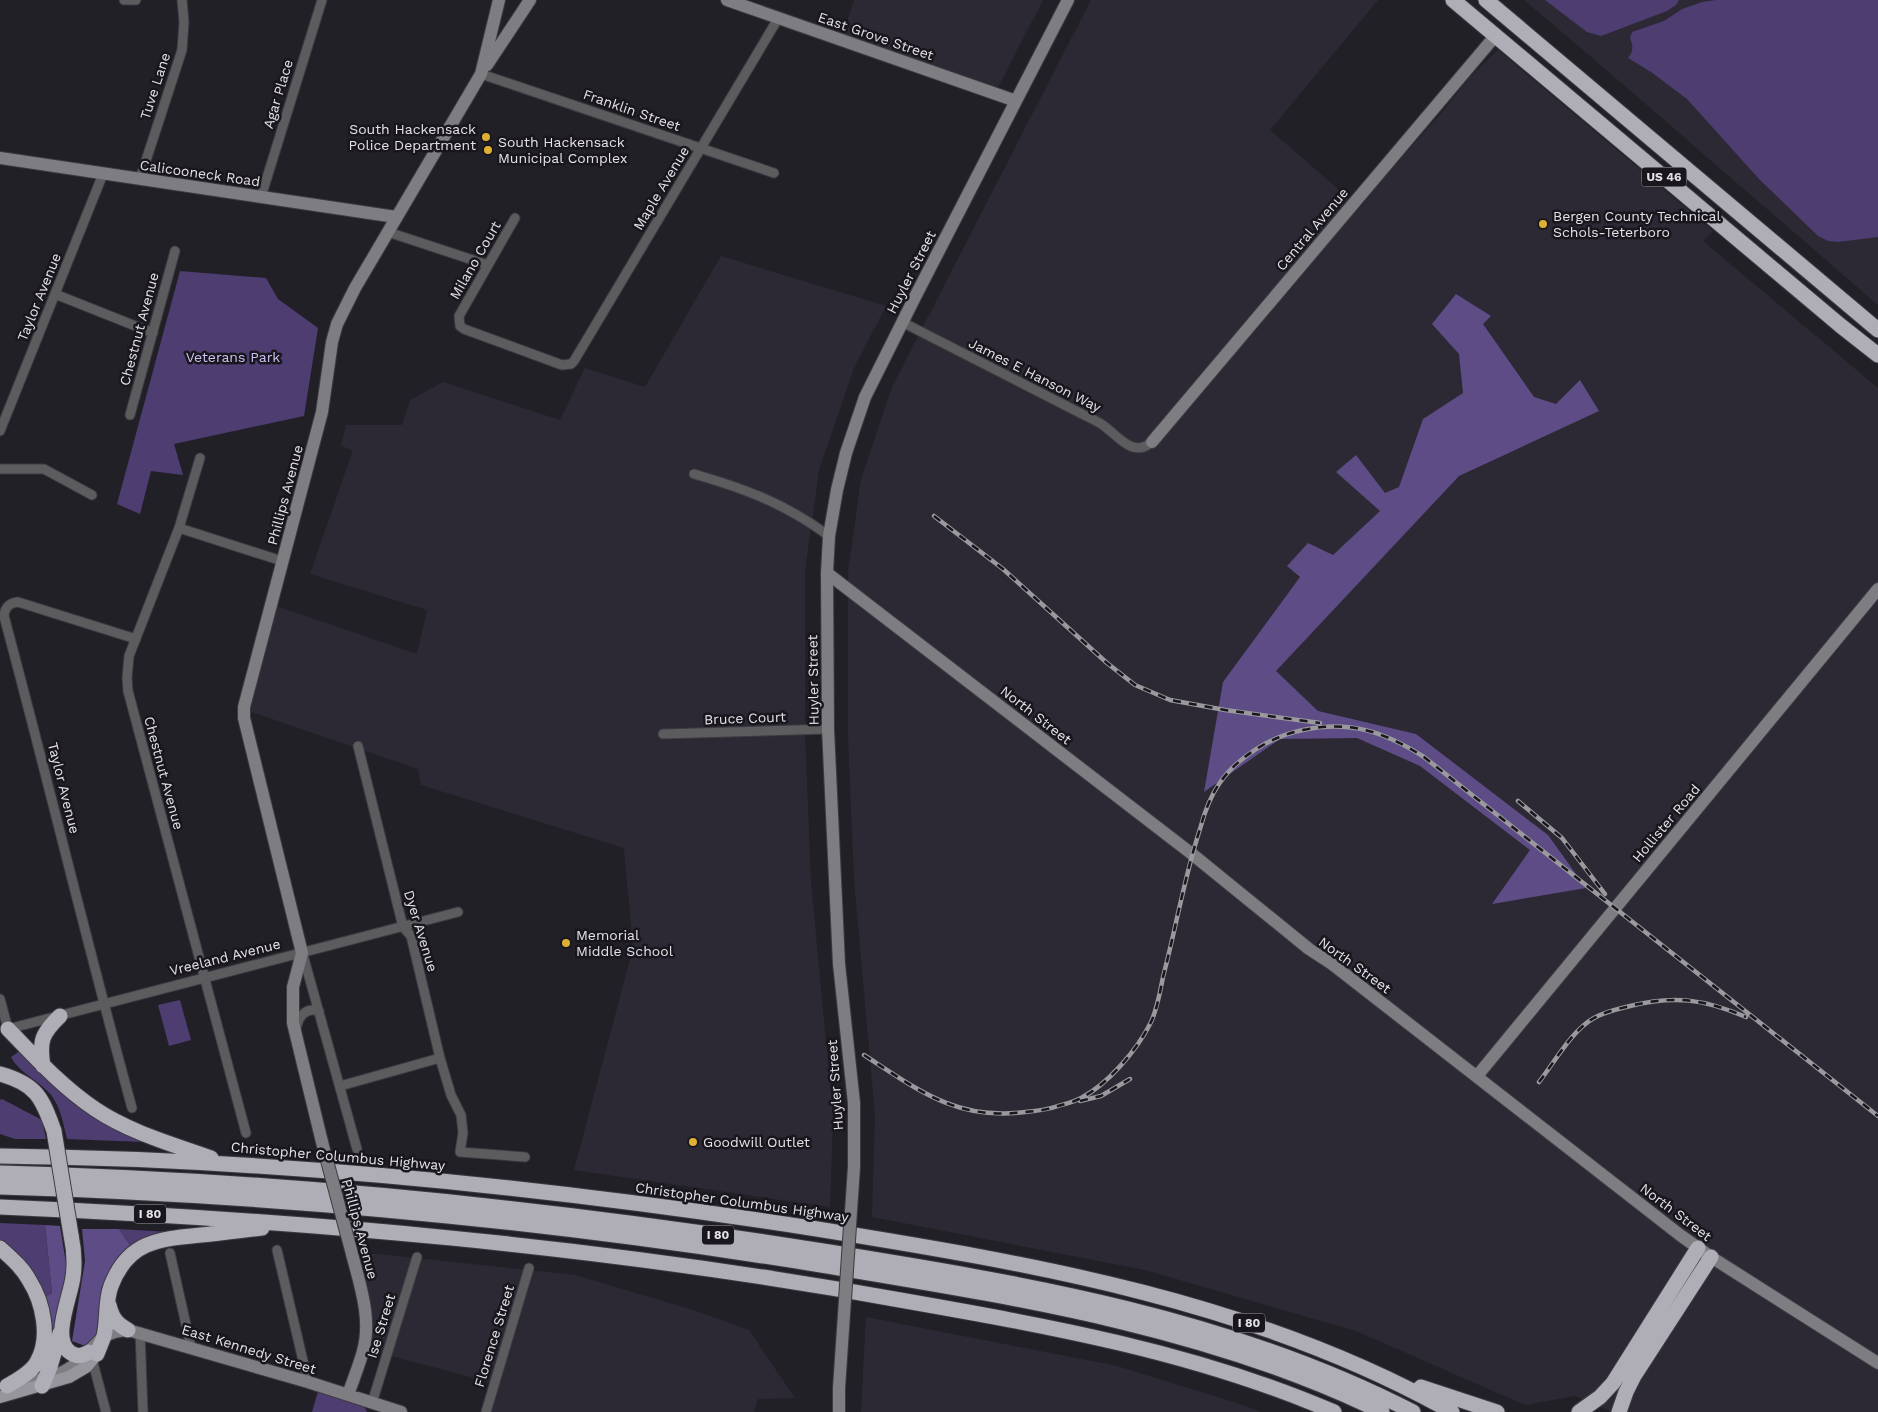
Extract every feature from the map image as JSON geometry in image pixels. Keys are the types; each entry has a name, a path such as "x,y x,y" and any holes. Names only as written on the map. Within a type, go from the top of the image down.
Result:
{"highway":[{"name":"US 46","path":"1453,0 1811,301 1877,354"},
{"name":"US 46","path":"1486,0 1878,330"},
{"path":"43,1066 40,1052 42,1038 48,1027 60,1016"},
{"path":"4,1030 74,1093 108,1117 148,1135 226,1164"},
{"path":"0,1074 16,1078 36,1092 46,1107 54,1131 71,1234 74,1256 73,1277 63,1322 44,1382"},
{"name":"Christopher Columbus Highway","path":"0,1156 117,1158 372,1174 559,1194 774,1223 907,1244 1044,1270 1167,1298 1272,1331 1372,1371 1452,1412"},
{"name":"I 80","path":"0,1173 208,1183 437,1201 644,1225 865,1258 1052,1292 1186,1323 1283,1355 1347,1381 1413,1412"},
{"name":"I 80","path":"0,1187 225,1197 403,1212 622,1236 817,1264 1036,1303 1168,1333 1266,1363 1330,1388 1382,1412"},
{"name":"I 80","path":"0,1207 164,1214 467,1239 635,1259 836,1288 1094,1336 1184,1358 1249,1379 1334,1412"},
{"path":"63,1322 62,1341 66,1350 78,1356 93,1355 104,1336 111,1286 130,1255 162,1239 301,1224"},
{"path":"0,1248 30,1280 39,1302 43,1322 43,1345 37,1363 24,1376 2,1390"},
{"path":"1579,1412 1600,1397 1613,1383 1705,1253"},
{"path":"1620,1412 1626,1392 1634,1376 1705,1253"},
{"path":"108,1300 111,1316 118,1325 134,1331"},
{"path":"1372,1371 1497,1412"}],"street":[{"path":"124,0 136,0"},
{"name":"Tuve Lane","path":"140,179 182,50 184,22 182,0"},
{"name":"Agar Place","path":"261,197 322,0"},
{"name":"Phillips Avenue","path":"481,74 499,0"},
{"name":"Phillips Avenue","path":"358,1149 302,953 244,718 244,707 322,412 332,342 337,324 350,296 481,74 530,0"},
{"name":"East Grove Street","path":"727,0 1016,101"},
{"name":"Huyler Street","path":"839,1412 854,1167 854,1103 839,964 828,729 827,573 829,536 837,490 854,425 865,397 1068,0"},
{"name":"Maple Avenue","path":"460,315 458,321 464,330 562,365 570,364 574,361 779,18"},
{"name":"Central Avenue","path":"1152,442 1496,36"},
{"name":"Franklin Street","path":"481,74 774,173"},
{"name":"Calicooneck Road","path":"0,158 396,217"},
{"name":"Taylor Avenue","path":"0,431 103,174"},
{"name":"Milano Court","path":"460,315 515,218"},
{"path":"388,232 488,265"},
{"name":"Chestnut Avenue","path":"130,415 175,251"},
{"path":"55,294 153,333"},
{"name":"James E Hanson Way","path":"902,322 1104,426 1134,448 1143,448 1152,442"},
{"name":"Chestnut Avenue","path":"200,458 179,528 136,639 128,666 128,691 246,1133"},
{"path":"0,469 44,469 92,495"},
{"path":"694,474 771,500 791,510 829,536"},
{"path":"179,528 282,561"},
{"name":"North Street","path":"827,573 1192,854 1309,949 1332,964 1705,1253 1878,1363"},
{"name":"Hollister Road","path":"1477,1076 1878,589"},
{"name":"Taylor Avenue","path":"132,1108 104,1005 47,775 4,616 5,611 12,603 18,602 136,639"},
{"name":"Bruce Court","path":"663,734 828,729"},
{"name":"Dyer Avenue","path":"358,746 403,927 411,936 440,1058 451,1095 461,1115 460,1152 524,1157"},
{"name":"Vreeland Avenue","path":"4,1030 458,912"},
{"name":"Phillips Avenue","path":"302,953 293,987 292,1005 295,1038 361,1291 366,1332 364,1350 348,1395"},
{"path":"0,999 4,1030"},
{"path":"295,1038 300,1016 306,1010 319,1011"},
{"path":"340,1086 440,1058"},
{"path":"276,1250 308,1382"},
{"path":"170,1253 191,1347"},
{"name":"Ise Street","path":"372,1403 417,1257"},
{"name":"Florence Street","path":"486,1412 529,1268"},
{"path":"104,1336 115,1331 134,1331"},
{"path":"2,1390 44,1382 93,1355 110,1342 134,1331"},
{"path":"134,1331 143,1412"},
{"name":"East Kennedy Street","path":"134,1331 308,1382 401,1412"},
{"path":"93,1355 106,1412"}],"shaded area":[{"path":"854,0 1043,0 995,93 840,43"},
{"path":"1091,0 1378,0 1270,130 1361,207 1374,188 1439,116 1469,78 1498,50 1713,231 1703,241 1878,388 1878,1412 1613,1412 1575,1396 1525,1405 1356,1331 1145,1270 872,1217 875,1115 854,879 848,734 848,573 861,479 892,387"},
{"path":"1524,0 1878,0 1878,305 1596,61"},
{"path":"721,256 886,306 854,368 819,470 805,571 805,734 811,882 833,1117 830,1207 574,1170 633,948 624,848 421,785 418,769 243,709 273,605 417,654 427,610 310,574 353,450 341,446 346,425 402,425 410,400 443,382 560,420 585,368 645,387"},
{"path":"1456,294 1491,316 1483,324 1534,397 1556,404 1580,380 1599,411 1459,476 1276,671 1318,711 1416,734 1548,835 1586,888 1492,904 1530,850 1420,766 1357,738 1280,739 1204,792 1223,682 1300,577 1287,566 1308,543 1333,555 1380,511 1336,472 1356,455 1385,493 1399,487 1423,419 1463,393 1459,354 1432,324"},
{"path":"45,1225 60,1226 67,1270 51,1340 45,1297 52,1293"},
{"path":"82,1229 119,1229 131,1247 116,1260 102,1286 96,1336 85,1346 72,1341 85,1261"},
{"path":"352,1254 377,1254 575,1275 693,1310 749,1330 795,1398 758,1399 754,1412 485,1412 494,1383 364,1349 366,1332"},
{"path":"866,1317 1117,1366 1261,1412 861,1412"}],"green space":[{"path":"1545,0 1679,0 1676,5 1667,11 1601,36 1587,32"},
{"path":"1716,0 1878,0 1878,237 1838,242 1828,241 1818,236 1759,179 1687,99 1651,72 1628,58 1632,50 1630,38 1632,32 1664,21 1682,9 1702,2"},
{"name":"Veterans Park","path":"180,271 266,278 278,299 318,328 304,416 174,444 183,475 151,471 140,514 117,504"},
{"path":"180,1000 191,1040 169,1046 158,1005"},
{"path":"21,1050 112,1127 143,1142 67,1139 57,1105 51,1095 19,1068 11,1057"},
{"path":"2,1099 42,1120 46,1139 15,1139 0,1134 0,1100"},
{"path":"0,1223 45,1225 52,1293 45,1297 20,1256 0,1244"},
{"path":"119,1229 169,1232 131,1247"},
{"path":"319,1388 362,1401 367,1412 312,1412"}],"railway":[{"path":"934,516 1003,569 1107,663 1135,685 1170,700 1225,710 1320,723"},
{"path":"864,1055 902,1080 939,1100 979,1112 1001,1114 1042,1110 1072,1102 1091,1092 1120,1066 1137,1045 1152,1019 1158,1001 1194,847 1203,817 1219,784 1235,765 1245,757 1279,737 1303,730 1336,726 1366,730 1381,735 1410,748 1424,757 1878,1116"},
{"path":"1518,801 1562,838 1605,894"},
{"path":"1539,1082 1578,1030 1594,1018 1611,1011 1646,1003 1675,1000 1716,1006 1746,1017"},
{"path":"1080,1101 1101,1096 1130,1079"}],"place":[{"name":"South Hackensack Police Department","path":"486,137"},
{"name":"South Hackensack Municipal Complex","path":"488,150"},
{"name":"Bergen County Technical Schols-Teterboro","path":"1543,224"},
{"name":"Memorial Middle School","path":"566,943"},
{"name":"Goodwill Outlet","path":"693,1142"}]}
